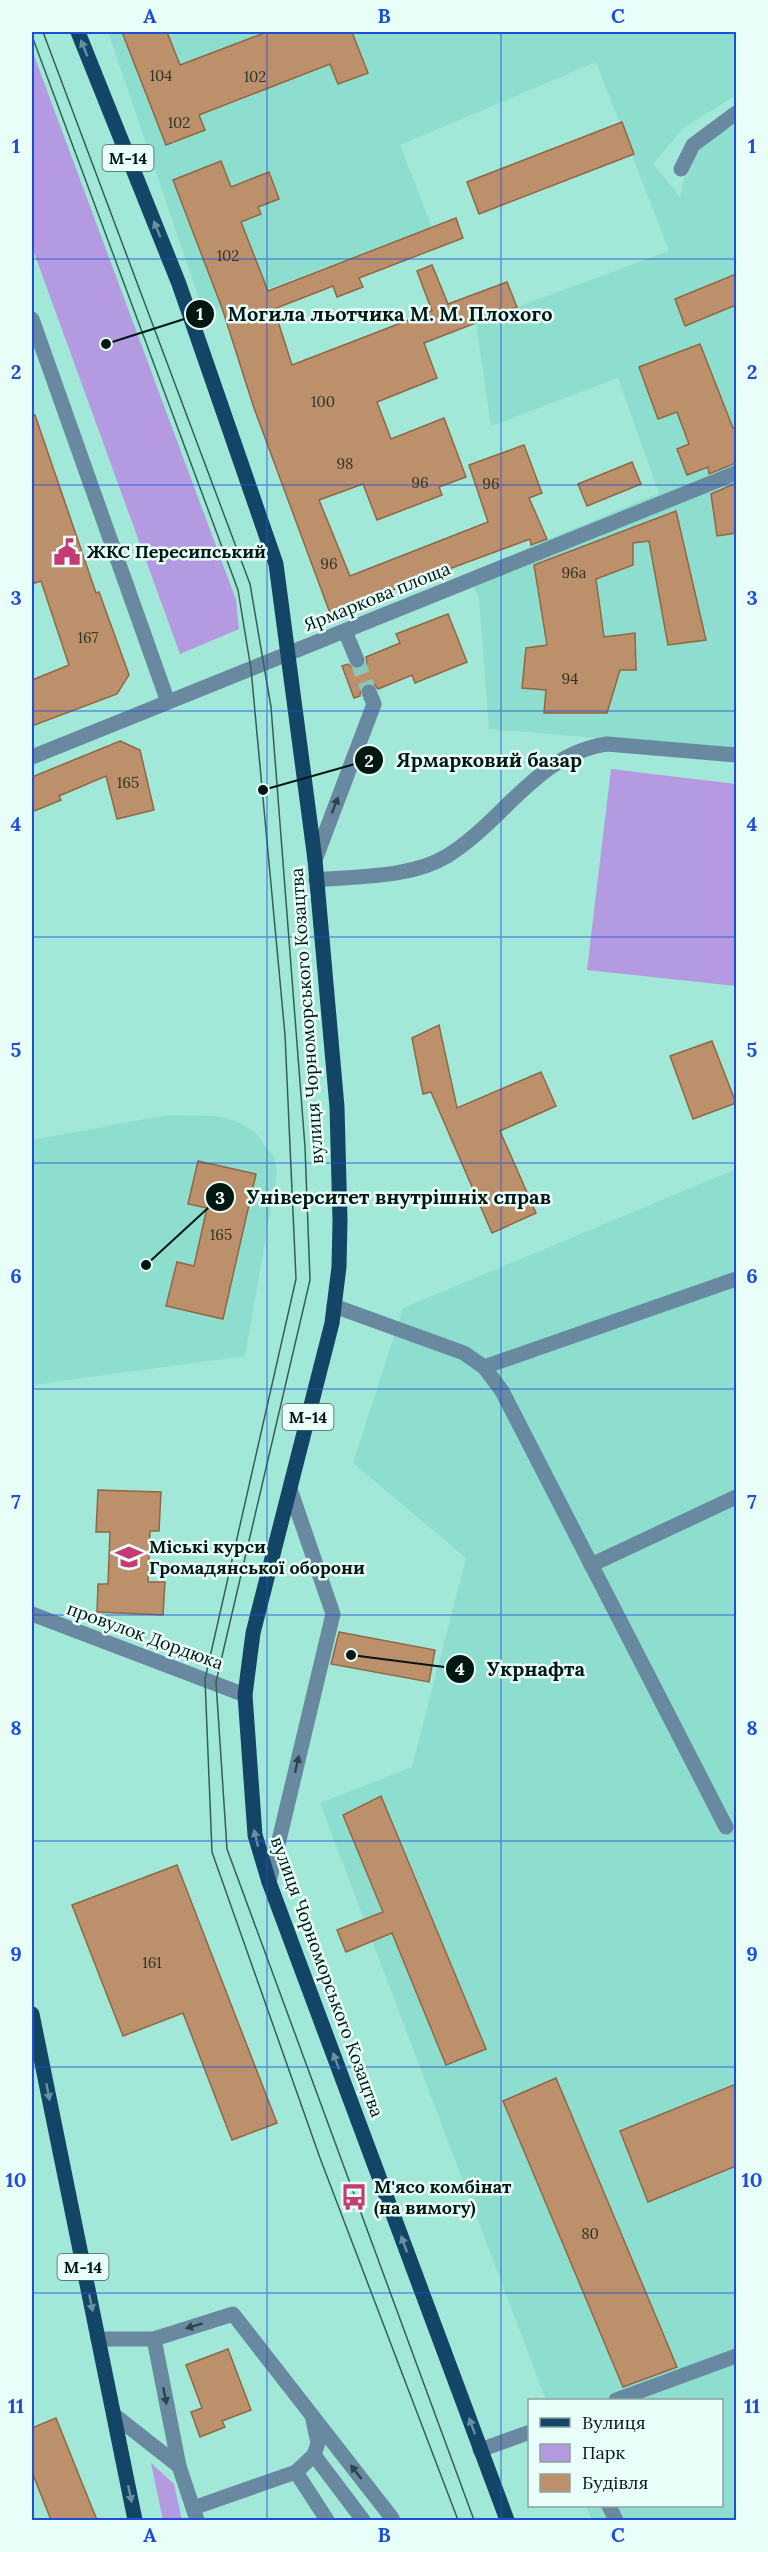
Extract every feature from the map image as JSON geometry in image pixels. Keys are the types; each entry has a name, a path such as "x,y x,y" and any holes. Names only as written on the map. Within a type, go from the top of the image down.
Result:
{"main road":[{"name":"вулиця Чорноморського Козацтва","path":"78,32 179,284 276,564 315,860 337,1107 340,1221 332,1323 254,1633 245,1695 255,1834 269,1882 507,2520"},
{"name":"М-14","path":"32,2014 135,2520"}],"street":[{"path":"681,168 693,145 736,113"},
{"path":"32,319 168,702"},
{"name":"Ярмаркова площа","path":"32,757 736,473"},
{"path":"345,631 357,660"},
{"path":"315,860 374,704 369,692"},
{"path":"316,880 401,871 446,857 465,843 548,767 586,747 607,744 736,756"},
{"path":"484,1367 736,1279"},
{"path":"334,1306 464,1353 484,1367 502,1391 726,1827"},
{"path":"269,1882 333,1614 290,1489"},
{"path":"591,1565 736,1497"},
{"name":"провулок Дордюка","path":"32,1614 216,1682 245,1695"},
{"path":"98,2339 154,2339 233,2314 392,2518 389,2520"},
{"path":"154,2339 178,2466 195,2514 296,2472 314,2455 318,2443 310,2414"},
{"path":"619,2399 736,2356"},
{"path":"114,2415 178,2466"},
{"path":"480,2450 528,2433"},
{"path":"314,2455 363,2520"},
{"path":"296,2472 327,2520"}],"shaded area":[{"path":"108,32 736,32 736,95 683,128 653,164 680,197 691,146 736,125 736,750 489,729 479,598 468,573 659,493 618,378 491,426 476,322 669,251 596,62 400,145 432,227 204,313"},
{"path":"167,1115 217,1116 238,1122 255,1132 274,1157 277,1174 245,1356 32,1385 32,1140"},
{"path":"736,1169 736,2520 592,2520 586,2507 723,2507 723,2399 546,2399 320,1803 412,1767 466,1558 353,1463 403,1308"}],"green space":[{"path":"32,50 236,600 239,629 180,654 32,247"},
{"path":"611,769 736,784 736,986 587,970"},
{"path":"151,2463 174,2484 182,2520 163,2520"}],"building":[{"path":"122,32 167,32 180,65 267,32 352,32 368,73 338,84 330,64 199,115 205,130 166,145"},
{"path":"622,122 634,154 479,214 467,182"},
{"path":"221,161 231,187 269,172 279,199 258,207 261,214 241,222 268,291 456,218 463,238 359,278 363,287 337,297 333,286 274,309 292,365 432,311 417,271 432,265 448,304 507,282 517,307 424,343 437,378 377,402 391,439 444,418 466,477 439,487 442,495 377,520 363,484 319,500 350,576 488,522 469,465 524,445 542,493 529,498 547,539 531,545 530,539 330,613 254,408 222,308 173,180"},
{"path":"736,274 736,305 685,326 675,299"},
{"path":"700,344 733,428 736,427 736,463 709,474 708,467 687,475 677,449 689,444 677,412 658,419 639,367"},
{"path":"32,415 35,415 96,593 99,592 129,675 117,694 32,726 32,680 69,665 41,581 32,584"},
{"path":"632,462 641,484 587,506 578,484"},
{"path":"736,483 736,533 717,536 711,494"},
{"path":"676,511 706,640 668,645 649,541 633,543 633,565 596,579 604,637 635,633 636,670 620,670 607,713 544,713 546,690 522,688 526,648 547,645 534,565"},
{"path":"448,614 467,662 415,683 412,675 378,689 374,684 366,683 361,687 360,696 354,698 342,666 348,664 355,670 361,669 367,662 366,657 400,643 396,634"},
{"path":"120,741 140,750 154,810 117,819 106,776 59,796 61,800 32,812 32,777"},
{"path":"439,1025 457,1108 541,1072 556,1106 500,1131 536,1213 492,1233 431,1092 423,1094 412,1038"},
{"path":"712,1041 736,1103 693,1119 670,1056"},
{"path":"198,1161 256,1174 223,1319 166,1306 177,1262 194,1266 207,1208 188,1204"},
{"name":"Міські курси Громадянської оборони","path":"98,1490 161,1492 159,1531 150,1531 148,1582 165,1582 163,1615 97,1612 98,1584 108,1584 110,1532 96,1532"},
{"path":"339,1632 435,1650 429,1682 331,1664"},
{"path":"381,1796 486,2049 446,2065 392,1933 346,1952 337,1930 383,1912 343,1815"},
{"path":"177,1865 277,2123 232,2140 183,2013 123,2036 72,1905"},
{"path":"556,2078 677,2367 623,2387 503,2101"},
{"path":"736,2084 736,2166 648,2202 620,2131"},
{"path":"228,2349 251,2410 222,2421 225,2427 200,2437 191,2412 202,2408 186,2365"},
{"path":"56,2418 97,2520 51,2520 32,2472 32,2428"}],"tunnel":[{"path":"357,660 369,692"}],"tram line":[{"path":"43,32 250,584 271,707 305,1147 310,1280 216,1682 227,1849 474,2520"},
{"path":"32,36 238,590 251,669 285,1035 296,1279 205,1679 212,1852 320,2158 458,2520"}],"place":[{"name":"Могила льотчика М. М. Плохого","path":"106,344"},
{"name":"ЖКС Пересипський","path":"67,552"},
{"name":"Ярмарковий базар","path":"263,790"},
{"name":"Університет внутрішніх справ","path":"146,1265"},
{"name":"Міські курси Громадянської оборони","path":"129,1557"},
{"name":"Укрнафта","path":"351,1655"},
{"name":"М'ясо комбінат (на вимогу)","path":"354,2197"}]}
